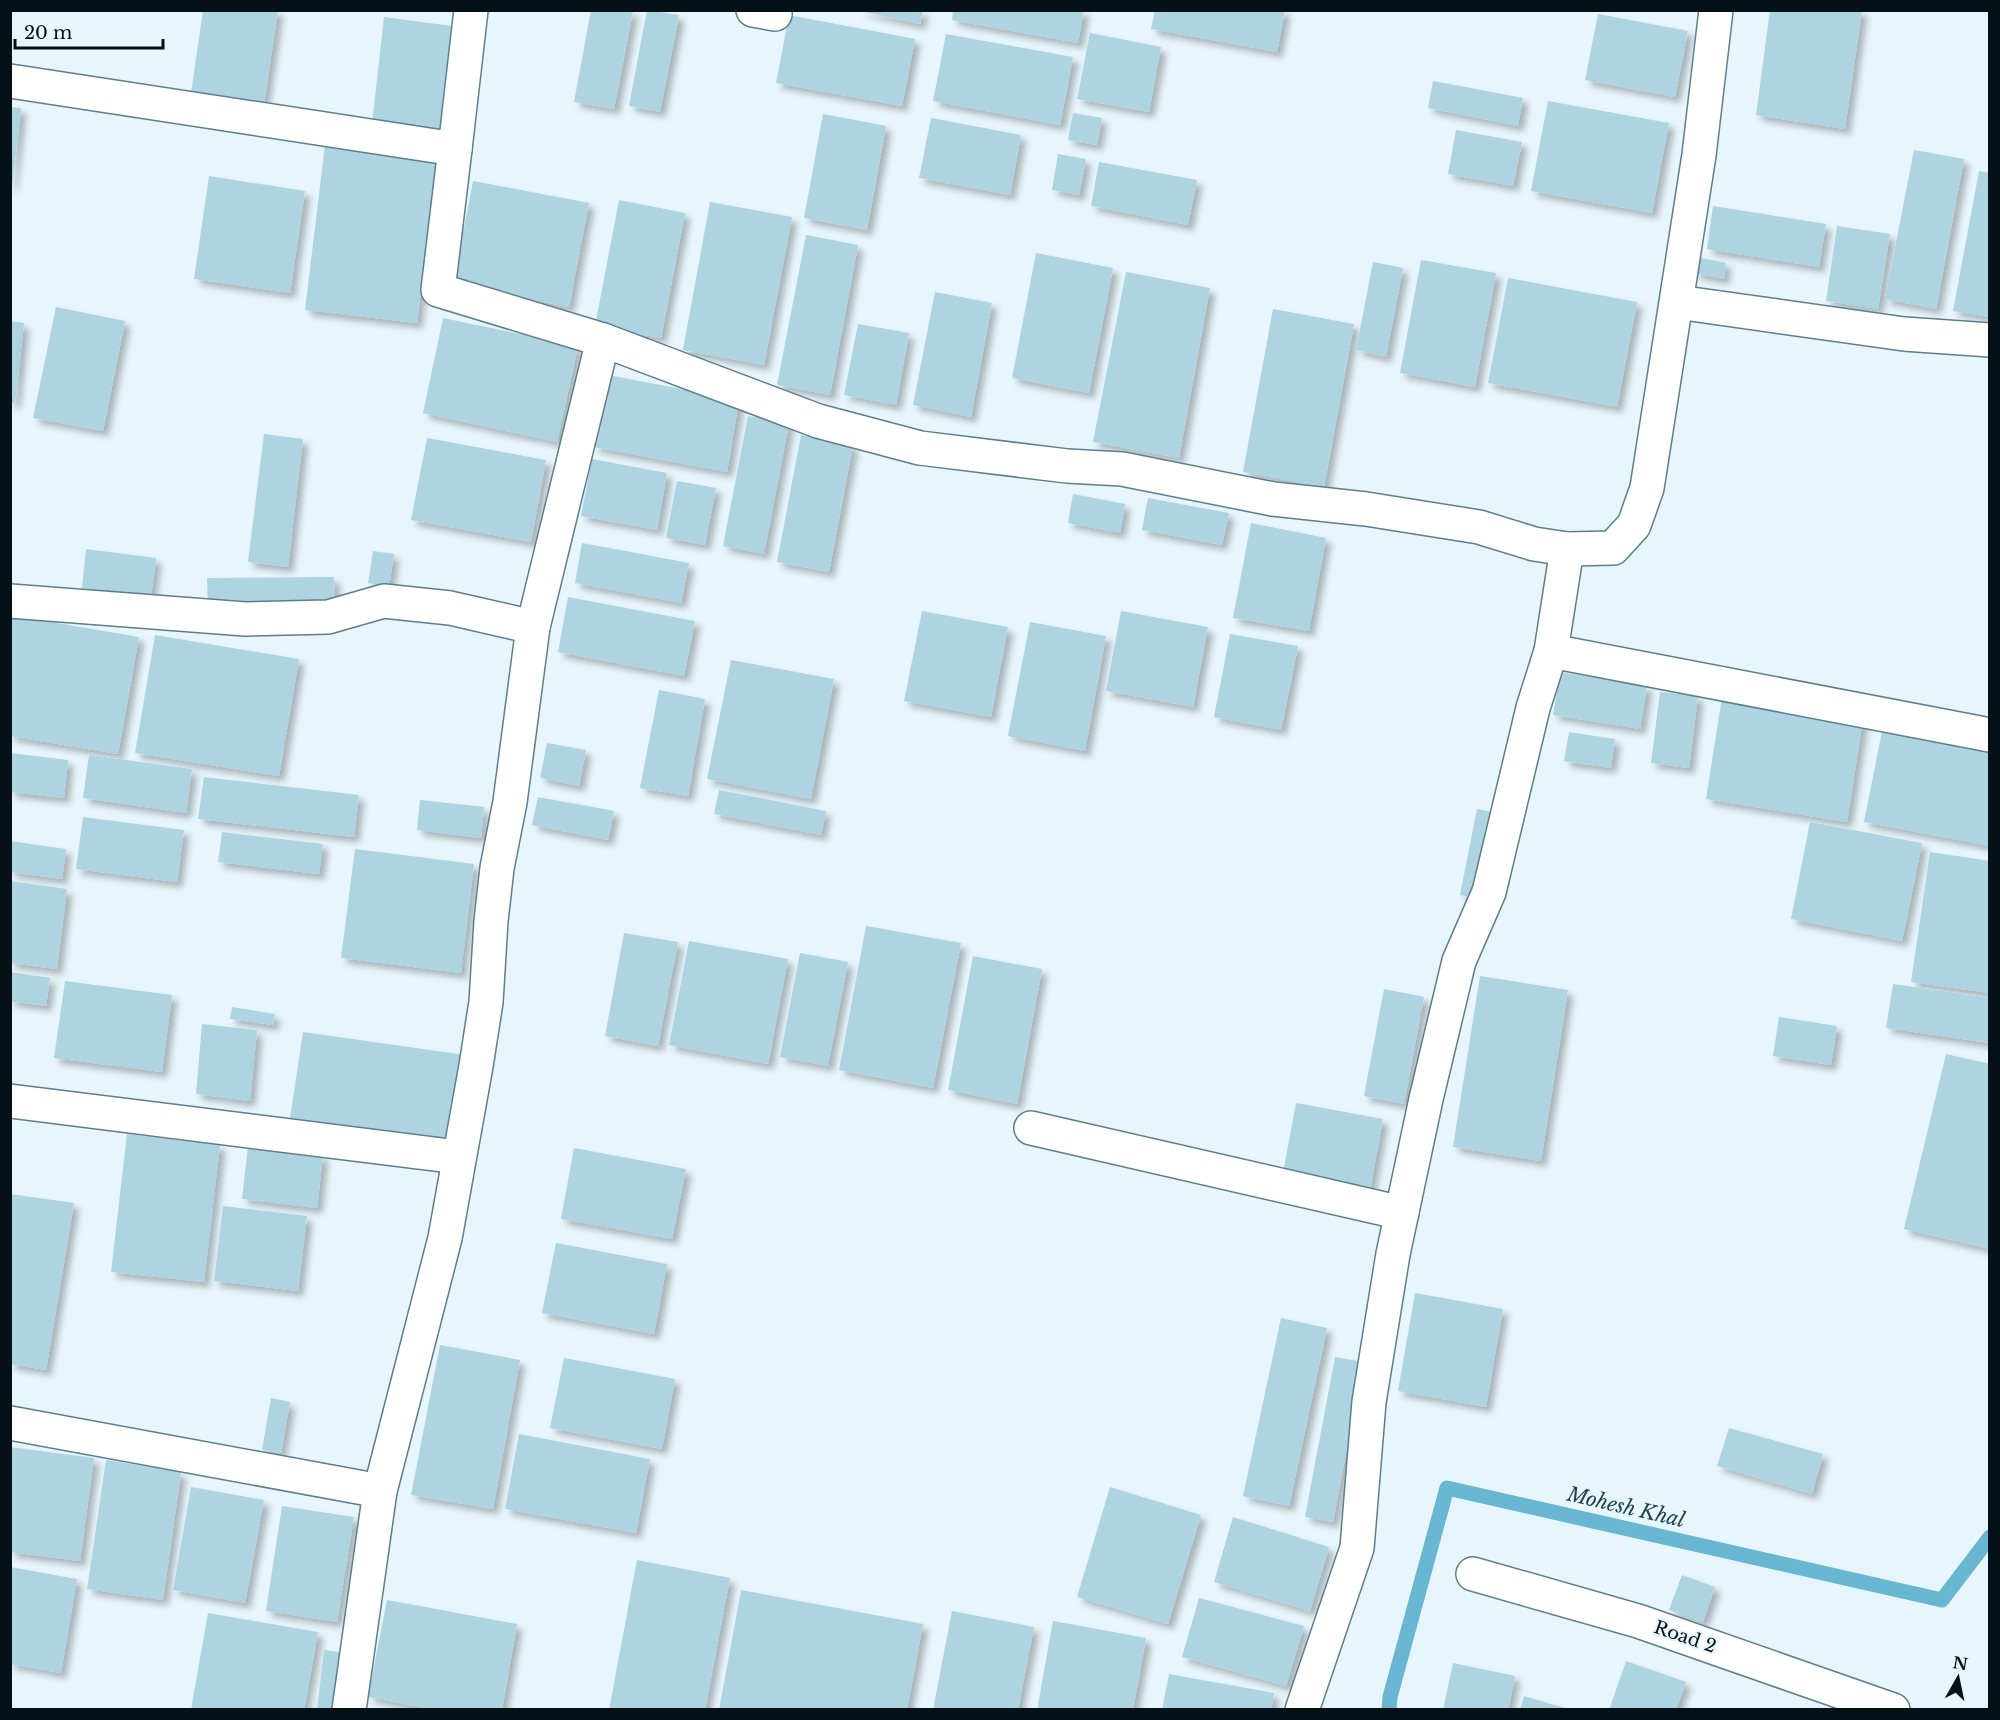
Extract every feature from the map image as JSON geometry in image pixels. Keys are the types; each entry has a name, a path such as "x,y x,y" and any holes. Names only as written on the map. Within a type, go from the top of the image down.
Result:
{"street":[{"path":"471,10 438,290 603,340 818,421 920,448 1067,466 1122,469 1273,499 1366,509 1479,527 1534,544 1567,549 1613,548 1634,525 1647,488 1699,155 1716,10"},
{"path":"10,81 455,149"},
{"path":"1677,302 1904,334 1989,339"},
{"path":"349,1710 380,1491 445,1238 486,1002 490,921 520,732 533,627 603,340"},
{"path":"1302,1710 1357,1548 1369,1402 1402,1213 1459,961 1489,892 1533,708 1551,651 1567,549"},
{"path":"10,601 245,619 328,617 384,601 450,608 533,627"},
{"path":"1551,651 1989,735"},
{"path":"10,1101 458,1158"},
{"path":"1031,1128 1402,1213"},
{"path":"10,1423 380,1491"},
{"name":"Road 2","path":"1473,1574 1638,1621 1893,1710"}],"building":[{"path":"203,10 278,10 264,104 191,93"},
{"path":"591,10 633,11 614,109 574,102"},
{"path":"647,10 679,15 660,112 629,106"},
{"path":"856,10 923,10 920,24"},
{"path":"953,10 1084,10 1078,43 952,20"},
{"path":"1155,10 1285,10 1277,52 1151,29"},
{"path":"1770,10 1862,10 1845,129 1756,115"},
{"path":"1598,14 1688,31 1675,97 1585,80"},
{"path":"789,15 915,39 902,106 776,83"},
{"path":"384,17 452,26 440,132 372,124"},
{"path":"1090,33 1161,47 1149,112 1077,99"},
{"path":"946,34 1073,57 1060,125 933,101"},
{"path":"1433,81 1523,98 1518,126 1428,108"},
{"path":"1548,101 1669,123 1652,213 1531,191"},
{"path":"10,107 21,108 12,187 10,186"},
{"path":"1073,113 1102,118 1097,145 1068,140"},
{"path":"823,114 886,126 867,230 804,218"},
{"path":"931,118 1021,135 1010,195 919,178"},
{"path":"1456,130 1522,142 1513,186 1448,174"},
{"path":"326,137 438,150 417,323 305,310"},
{"path":"1914,150 1964,159 1936,309 1885,299"},
{"path":"1058,154 1086,159 1079,195 1052,190"},
{"path":"1099,162 1197,180 1188,225 1091,206"},
{"path":"1979,171 1990,173 1990,317 1953,311"},
{"path":"209,176 305,191 290,293 194,279"},
{"path":"473,181 589,203 569,307 453,284"},
{"path":"619,200 685,213 661,338 595,326"},
{"path":"710,202 792,217 764,365 683,350"},
{"path":"1713,206 1826,224 1819,267 1707,249"},
{"path":"1837,226 1890,234 1878,309 1826,301"},
{"path":"806,235 858,245 830,395 777,385"},
{"path":"1036,253 1113,268 1089,393 1012,378"},
{"path":"1697,257 1726,263 1724,279 1694,273"},
{"path":"1421,260 1496,273 1475,387 1400,373"},
{"path":"1373,262 1403,268 1386,357 1356,350"},
{"path":"1126,272 1210,288 1179,458 1093,442"},
{"path":"1508,278 1637,302 1617,407 1488,383"},
{"path":"935,292 992,303 971,417 913,405"},
{"path":"56,307 125,321 103,431 33,418"},
{"path":"1273,309 1354,324 1324,487 1243,472"},
{"path":"443,318 578,346 557,442 423,413"},
{"path":"10,321 24,323 15,403 10,403"},
{"path":"858,324 909,333 896,405 844,395"},
{"path":"608,375 739,400 727,472 594,447"},
{"path":"748,416 789,423 764,554 723,546"},
{"path":"264,434 303,439 288,567 248,562"},
{"path":"801,435 853,445 829,572 777,562"},
{"path":"427,438 546,460 531,542 411,520"},
{"path":"592,459 667,473 657,530 581,516"},
{"path":"677,481 716,488 705,545 666,538"},
{"path":"1073,494 1125,504 1120,533 1068,523"},
{"path":"1148,498 1229,513 1222,545 1142,530"},
{"path":"1251,523 1326,538 1309,631 1233,618"},
{"path":"582,543 689,563 681,603 575,583"},
{"path":"86,549 156,558 151,597 82,588"},
{"path":"373,551 394,554 389,587 368,583"},
{"path":"334,577 335,606 208,608 207,578"},
{"path":"568,597 695,621 684,676 558,652"},
{"path":"922,611 1008,627 991,717 904,701"},
{"path":"1121,611 1208,627 1193,707 1106,691"},
{"path":"10,615 139,637 118,754 10,736"},
{"path":"1030,622 1106,636 1085,751 1008,736"},
{"path":"1230,634 1298,646 1281,730 1214,717"},
{"path":"155,635 299,659 279,776 135,753"},
{"path":"731,660 834,679 811,799 707,779"},
{"path":"1560,672 1647,686 1640,729 1553,715"},
{"path":"659,690 705,699 688,796 640,788"},
{"path":"1660,692 1698,696 1689,768 1651,763"},
{"path":"1722,697 1863,719 1847,822 1706,799"},
{"path":"1884,721 1990,741 1990,846 1864,822"},
{"path":"1569,732 1615,739 1611,768 1564,761"},
{"path":"547,743 586,750 579,786 540,778"},
{"path":"10,753 68,760 64,798 10,792"},
{"path":"89,755 192,769 186,813 83,798"},
{"path":"204,777 359,795 354,837 198,819"},
{"path":"719,790 826,811 821,835 714,814"},
{"path":"538,797 614,811 608,840 532,825"},
{"path":"420,800 484,807 481,838 417,830"},
{"path":"1477,809 1496,813 1479,899 1460,895"},
{"path":"83,817 184,830 177,882 76,869"},
{"path":"1810,822 1922,843 1902,941 1791,919"},
{"path":"222,832 323,844 319,874 218,862"},
{"path":"10,841 66,849 62,879 10,872"},
{"path":"355,849 474,864 461,973 341,958"},
{"path":"1930,852 1990,861 1990,993 1911,982"},
{"path":"10,881 67,889 57,969 10,963"},
{"path":"866,926 961,943 933,1088 839,1070"},
{"path":"624,933 678,942 658,1046 605,1036"},
{"path":"689,941 788,959 768,1064 669,1045"},
{"path":"800,953 848,962 828,1066 780,1057"},
{"path":"973,956 1042,969 1017,1104 948,1090"},
{"path":"10,972 50,978 46,1006 10,1001"},
{"path":"1480,976 1568,990 1541,1161 1453,1147"},
{"path":"65,981 172,995 162,1072 54,1058"},
{"path":"1893,984 1990,998 1990,1043 1886,1028"},
{"path":"1384,989 1424,997 1404,1104 1364,1096"},
{"path":"232,1007 275,1014 273,1025 230,1019"},
{"path":"1779,1017 1837,1026 1831,1065 1773,1056"},
{"path":"202,1024 257,1030 250,1101 196,1094"},
{"path":"303,1032 465,1055 452,1143 290,1118"},
{"path":"1946,1054 1990,1064 1990,1249 1904,1229"},
{"path":"1296,1103 1383,1119 1368,1201 1281,1184"},
{"path":"127,1134 220,1145 204,1282 111,1272"},
{"path":"248,1146 323,1155 317,1208 242,1199"},
{"path":"574,1148 686,1169 672,1239 561,1219"},
{"path":"10,1194 74,1203 46,1370 10,1364"},
{"path":"223,1206 307,1216 298,1291 214,1281"},
{"path":"556,1243 667,1264 654,1334 542,1313"},
{"path":"1415,1293 1503,1309 1486,1407 1398,1391"},
{"path":"1281,1318 1327,1328 1289,1506 1243,1496"},
{"path":"440,1345 520,1360 493,1509 411,1495"},
{"path":"1335,1357 1363,1362 1333,1522 1305,1517"},
{"path":"564,1358 675,1379 662,1449 550,1428"},
{"path":"271,1398 290,1402 281,1453 262,1450"},
{"path":"1729,1428 1823,1454 1812,1494 1717,1466"},
{"path":"519,1434 650,1459 636,1533 505,1509"},
{"path":"10,1447 94,1458 80,1561 10,1552"},
{"path":"106,1460 181,1472 163,1600 87,1589"},
{"path":"191,1487 264,1500 245,1603 173,1590"},
{"path":"1110,1487 1201,1515 1168,1624 1077,1597"},
{"path":"282,1506 354,1517 337,1622 266,1611"},
{"path":"1233,1517 1329,1547 1310,1611 1214,1582"},
{"path":"637,1560 730,1578 705,1710 609,1710"},
{"path":"10,1567 77,1579 61,1673 10,1664"},
{"path":"1682,1575 1715,1587 1703,1622 1669,1610"},
{"path":"741,1590 923,1624 907,1710 719,1710"},
{"path":"1199,1598 1304,1626 1286,1686 1182,1657"},
{"path":"387,1600 517,1624 502,1710 436,1710 368,1697"},
{"path":"952,1611 1034,1627 1018,1710 933,1710"},
{"path":"208,1613 318,1632 304,1710 191,1710"},
{"path":"1053,1621 1146,1638 1133,1710 1037,1710"},
{"path":"324,1650 348,1653 341,1710 317,1710"},
{"path":"1626,1661 1686,1682 1676,1710 1609,1710"},
{"path":"1453,1663 1515,1676 1508,1710 1443,1710"},
{"path":"1169,1674 1274,1693 1271,1710 1162,1710"},
{"path":"1524,1696 1568,1709 1568,1710 1520,1710"}],"waterway":[{"name":"Mohesh Khal","path":"1389,1710 1390,1697 1447,1488 1942,1600 1990,1537"}]}
